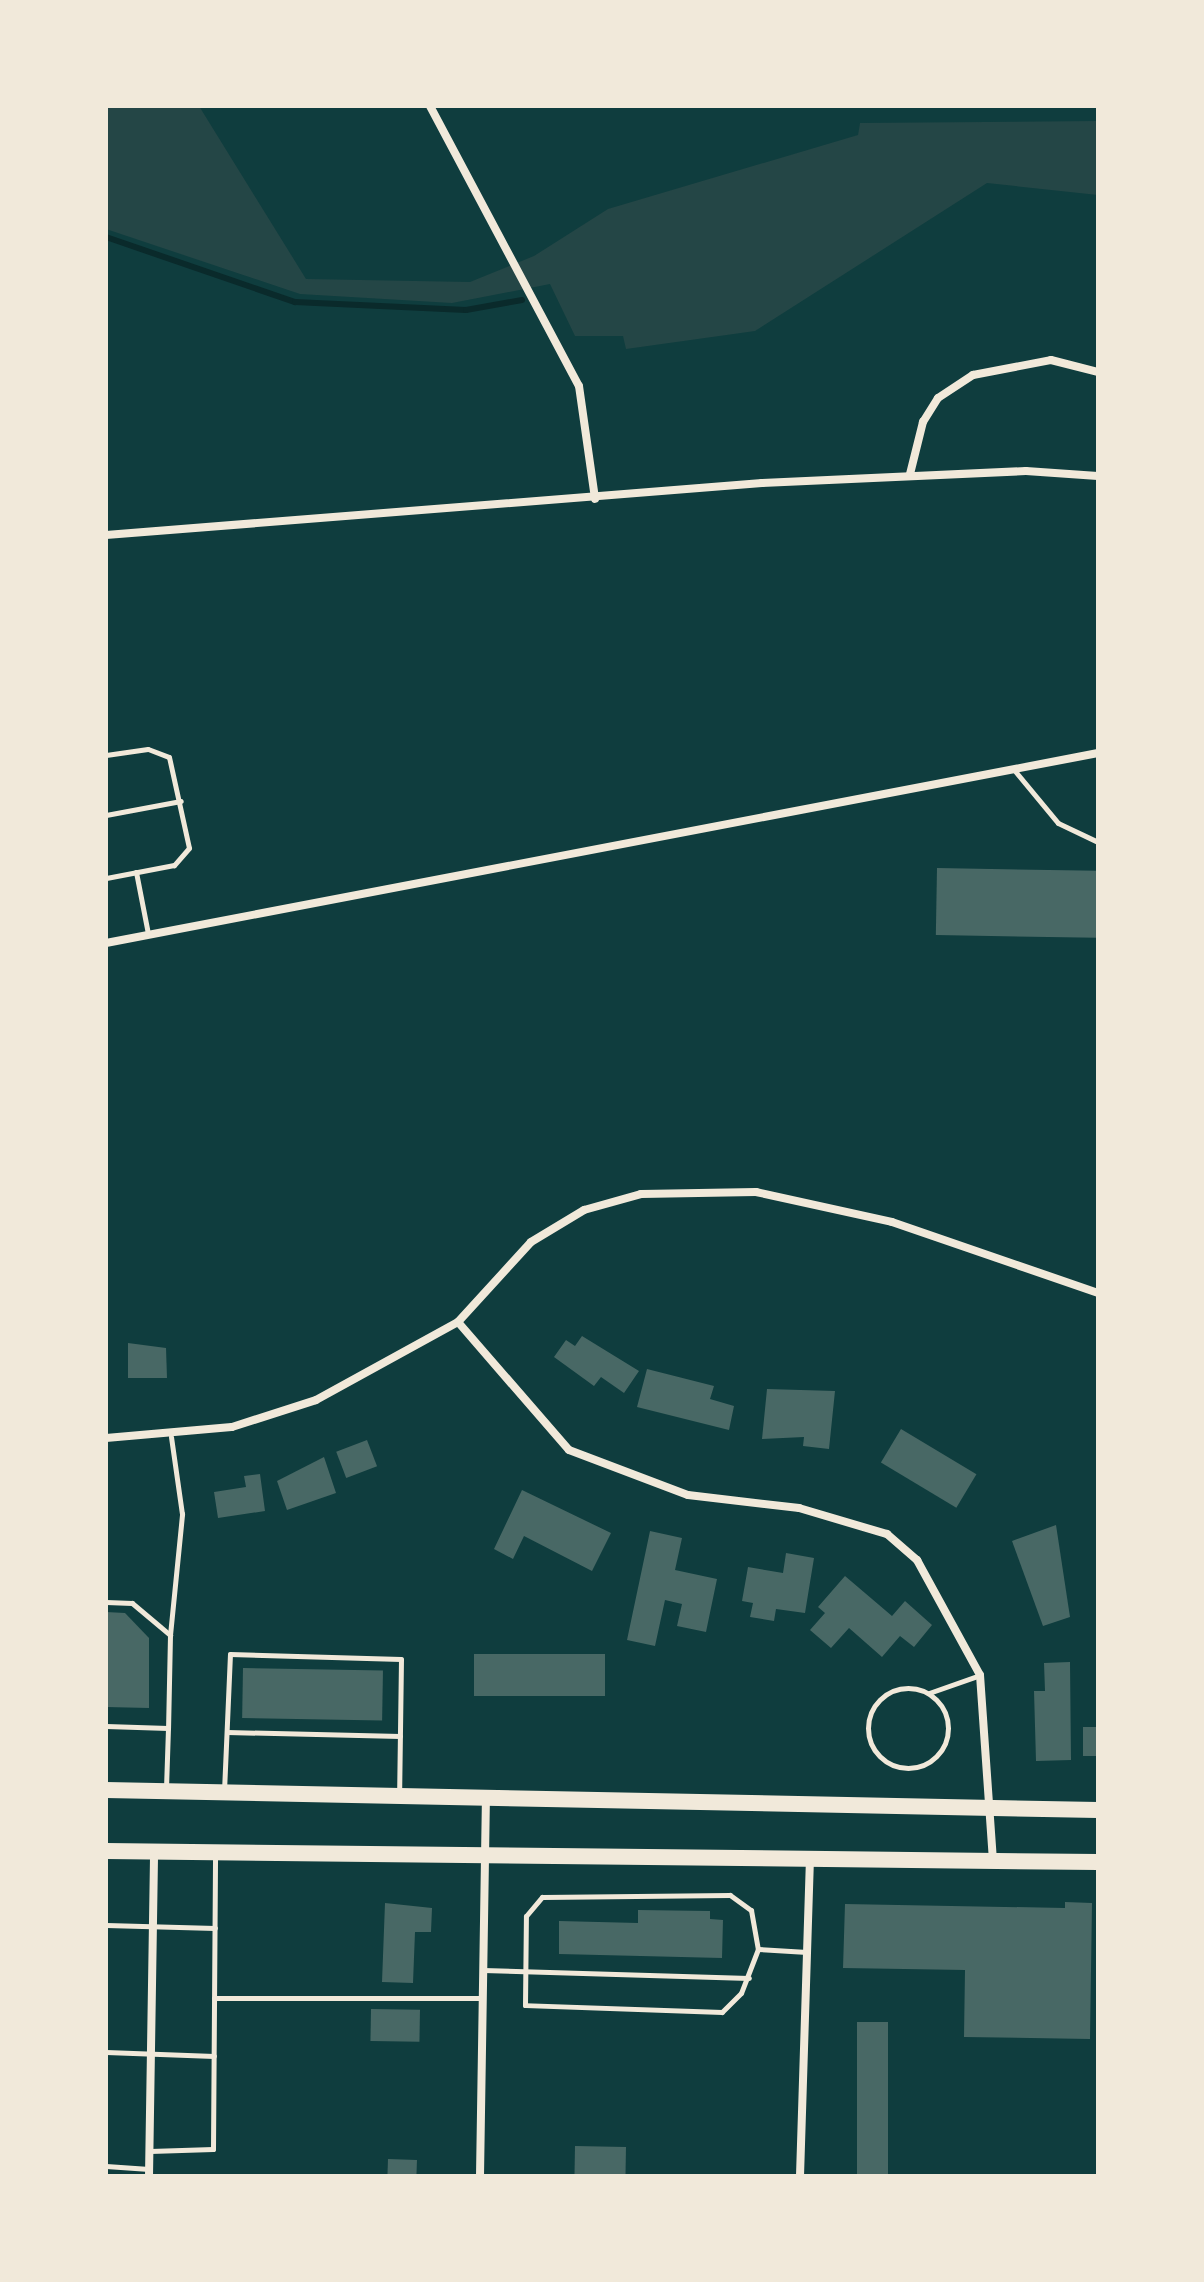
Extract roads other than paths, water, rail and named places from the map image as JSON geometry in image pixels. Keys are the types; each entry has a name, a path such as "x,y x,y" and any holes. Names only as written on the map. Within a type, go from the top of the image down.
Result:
{"main road":[{"path":"106,1790 1098,1810"},
{"path":"106,1851 485,1850 1098,1862"}],"street":[{"path":"430,106 579,386 595,499"},
{"path":"910,474 923,422 938,398 973,375 1051,360 1098,372"},
{"path":"106,535 910,474 1098,476"},
{"path":"106,943 1098,753"},
{"path":"106,1438 171,1437 232,1427 316,1400 458,1322 531,1242 584,1210 641,1194 756,1192 892,1222 1098,1293"},
{"path":"458,1322 569,1450 688,1495 799,1508 887,1534 937,1589 980,1675 993,1860"},
{"path":"480,2176 486,1796"},
{"path":"149,2172 154,1852"},
{"path":"800,2176 810,1857"}],"lane":[{"path":"106,755 160,750 174,767 181,801 185,858 106,878"},
{"path":"1015,771 1058,823 1098,842"},
{"path":"106,815 181,801"},
{"path":"136,872 148,935"},
{"path":"165,1791 170,1635 182,1514 171,1437"},
{"path":"106,1602 132,1603 170,1635"},
{"path":"224,1792 230,1654 401,1659 399,1795"},
{"path":"929,1693 946,1715 946,1742 915,1767 888,1763 868,1731 874,1707 905,1687 929,1693 980,1675"},
{"path":"106,1726 168,1728"},
{"path":"227,1732 400,1736"},
{"path":"150,2151 213,2149 215,1852"},
{"path":"730,1895 751,1910 758,1949 749,1978 722,2012 525,2005 526,1916 542,1897 730,1895"},
{"path":"106,1925 215,1928"},
{"path":"758,1949 807,1952"},
{"path":"483,1970 749,1978"},
{"path":"214,1998 484,1998"},
{"path":"106,2052 214,2056"},
{"path":"106,2166 149,2172"}],"waterway":[{"path":"106,237 295,302 466,310 522,300"}]}
